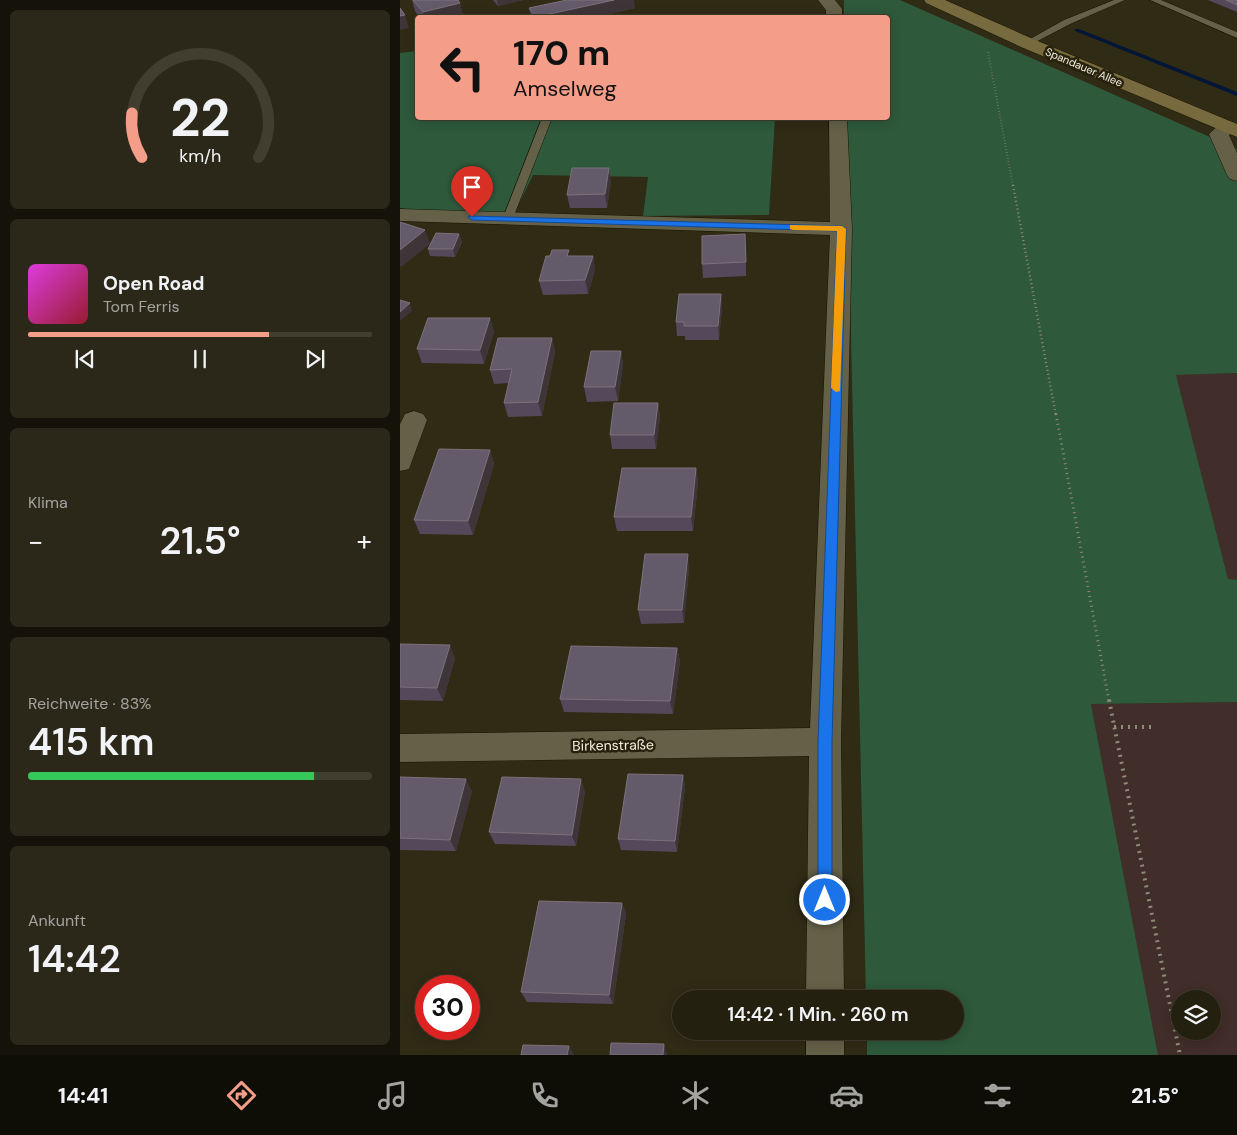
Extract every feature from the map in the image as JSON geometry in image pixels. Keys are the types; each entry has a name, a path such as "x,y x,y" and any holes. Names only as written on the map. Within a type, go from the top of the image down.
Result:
{"main road":[{"name":"Spandauer Allee","path":"932,0 1028,43 1232,129"}],"street":[{"path":"826,0 834,9 834,15"},
{"path":"825,990 825,742 842,229 838,120"},
{"path":"1232,129 1219,134 1237,175"},
{"path":"400,215 842,229"},
{"path":"400,462 414,420"},
{"name":"Birkenstraße","path":"400,748 825,742"},
{"path":"825,1040 825,1055"}],"lane":[{"path":"1028,43 1067,22 1117,0"},
{"path":"1154,0 1237,35"},
{"path":"508,218 546,120"}],"path":[{"path":"986,43 1114,727 1180,1055"},
{"path":"1114,727 1151,727"}],"shaded area":[{"path":"1237,373 1237,580 1228,580 1176,375"},
{"path":"1237,702 1237,1055 1158,1055 1091,704"}],"green space":[{"path":"844,0 900,0 1237,149 1237,373 1176,375 1228,579 1237,580 1237,702 1091,704 1158,1055 867,1055 867,1040 964,1040 964,990 866,990 846,120 890,120 890,15 844,15"},
{"path":"415,51 415,120 775,120 769,215 643,216 648,177 533,175 514,214 400,208 400,53"}],"building":[{"path":"413,0 458,0 460,3 423,12"},
{"path":"567,0 614,0 545,15 534,15 529,8"},
{"path":"1226,0 1237,0 1237,5"},
{"path":"400,8 405,15 400,16"},
{"path":"572,168 609,168 605,194 567,195"},
{"path":"400,222 425,230 400,250"},
{"path":"436,233 459,234 453,249 428,249"},
{"path":"745,234 746,262 702,264 702,236"},
{"path":"552,250 569,250 567,256 593,256 585,280 539,281 546,256 550,256"},
{"path":"679,294 721,294 718,326 684,326 684,322 676,322"},
{"path":"400,300 410,303 400,312"},
{"path":"428,318 490,318 480,350 417,349"},
{"path":"498,338 552,338 538,402 504,403 512,369 490,370"},
{"path":"591,351 621,351 615,387 584,387"},
{"path":"614,403 658,403 654,435 610,435"},
{"path":"439,449 490,450 468,521 414,520"},
{"path":"622,468 696,468 691,517 614,517"},
{"path":"645,554 688,554 682,610 638,610"},
{"path":"400,644 450,645 437,688 400,687"},
{"path":"571,646 677,648 670,701 560,699"},
{"path":"628,774 683,775 675,841 618,839"},
{"path":"400,777 466,779 450,840 400,838"},
{"path":"502,777 581,779 572,835 489,832"},
{"path":"539,901 622,903 609,995 521,992"},
{"path":"611,1043 664,1044 663,1055 610,1055"},
{"path":"523,1045 569,1046 567,1055 521,1055"}],"waterway":[{"path":"1077,30 1237,94"}],"slow traffic":[{"path":"793,227 842,229 836,388"}],"route":[{"path":"472,217 842,229 825,742 825,900"}]}
